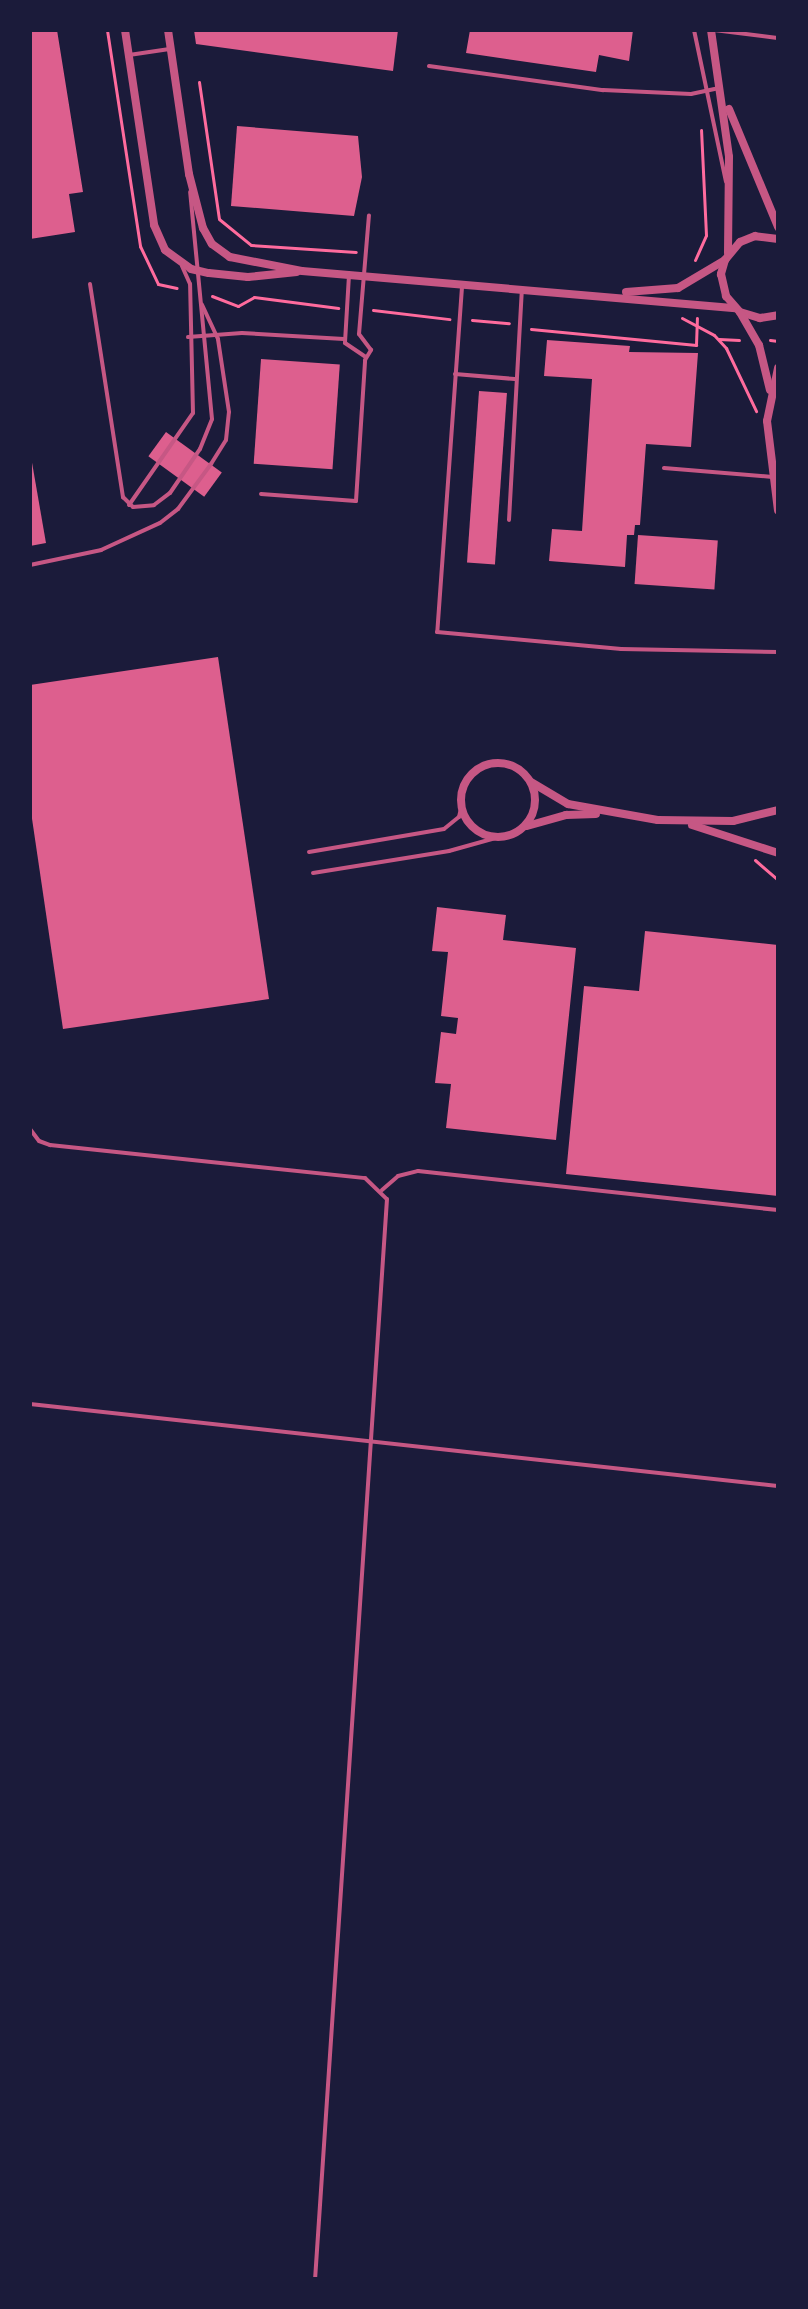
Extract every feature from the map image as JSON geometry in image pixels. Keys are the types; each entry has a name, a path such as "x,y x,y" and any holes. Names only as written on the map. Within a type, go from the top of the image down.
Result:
{"street":[{"path":"125,30 154,225 165,250 178,262 199,271 248,277 302,271"},
{"path":"168,30 189,174 212,244 230,257 302,271 602,293 698,302 760,318 778,315"},
{"path":"712,30 723,90 732,199 723,289 759,345 773,395"},
{"path":"723,90 778,227"},
{"path":"602,293 668,290 694,281 747,238 778,239"},
{"path":"778,368 767,428 778,510"},
{"path":"605,814 568,804 506,764 483,767 466,782 462,804 474,828 499,837 566,815 605,814 683,823 733,821 778,810"},
{"path":"520,830 534,812 531,782"},
{"path":"683,823 778,853"}],"lane":[{"path":"694,30 732,199"},
{"path":"712,30 778,38"},
{"path":"129,55 171,48"},
{"path":"429,66 603,90 699,93 723,90"},
{"path":"129,505 142,507 163,500 208,436 212,411 201,335 199,271 189,174"},
{"path":"261,494 356,501 366,357 371,350 359,337 369,215"},
{"path":"129,505 193,413 188,337 190,284 178,262"},
{"path":"349,275 344,339 350,349 366,357"},
{"path":"462,283 437,632 672,651 778,652"},
{"path":"90,284 120,485 129,505"},
{"path":"509,520 520,386 515,379 522,287"},
{"path":"30,565 101,550 141,534 178,509 228,431 217,334 200,301"},
{"path":"188,337 217,334 344,339"},
{"path":"455,374 515,379"},
{"path":"664,468 773,477"},
{"path":"309,852 444,829 456,822 462,804"},
{"path":"313,873 449,851 499,837"},
{"path":"30,1129 39,1141 50,1145 365,1178 382,1190 388,1204 315,2279"},
{"path":"382,1190 398,1176 418,1171 778,1210"},
{"path":"30,1404 778,1486"}],"path":[{"path":"199,82 219,219 251,245 367,252"},
{"path":"694,281 693,264 706,235 699,93"},
{"path":"200,292 238,306 254,297 347,309"},
{"path":"667,301 682,318 697,324 726,348 767,428"},
{"path":"360,309 519,323 539,333 696,345 698,302"}],"building":[{"path":"30,30 57,30 83,192 69,194 75,232 30,239"},
{"path":"194,30 398,30 393,71 196,44"},
{"path":"470,30 633,30 629,61 599,55 596,72 466,53"},
{"path":"237,126 358,136 362,177 354,216 231,206"},
{"path":"547,340 630,346 629,352 698,353 691,447 646,444 640,525 635,525 634,535 627,535 625,567 549,561 552,529 582,531 592,379 544,376"},
{"path":"261,359 340,365 332,469 254,464"},
{"path":"479,391 507,393 495,565 467,563"},
{"path":"166,432 222,473 204,497 148,456"},
{"path":"30,451 46,543 30,546"},
{"path":"638,535 718,541 714,589 635,584"},
{"path":"218,657 269,999 63,1029 30,805 30,685"},
{"path":"437,907 506,915 503,940 576,948 556,1140 446,1128 451,1084 435,1083 441,1032 456,1034 458,1018 441,1016 448,952 432,951"},
{"path":"645,931 778,945 778,1196 566,1174 584,986 639,991"}]}
